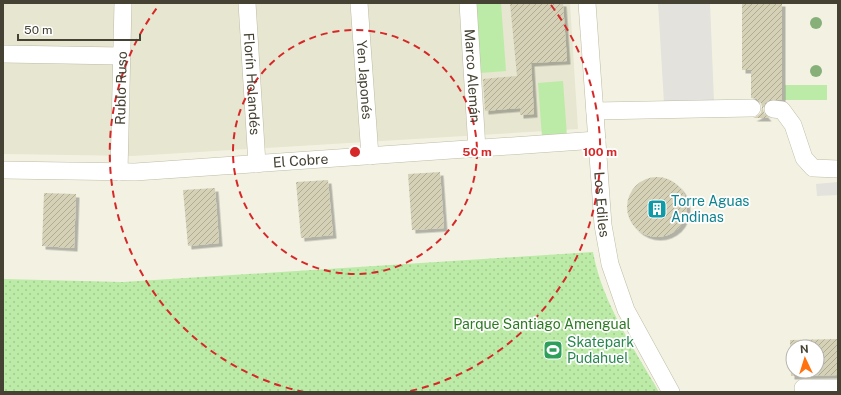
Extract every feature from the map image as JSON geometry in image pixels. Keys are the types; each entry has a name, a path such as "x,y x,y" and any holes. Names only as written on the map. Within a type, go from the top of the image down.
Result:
{"street":[{"name":"Rublo Ruso","path":"119,172 123,3"},
{"name":"Florín Holandés","path":"247,3 257,164"},
{"name":"Yen Japonés","path":"359,3 370,156"},
{"name":"Marco Alemán","path":"468,3 477,149"},
{"name":"Los Ediles","path":"587,3 603,225 610,264 626,310 671,392"},
{"path":"3,54 122,56"},
{"path":"595,111 752,108"},
{"path":"774,109 782,110 794,125 804,158 813,168 838,170"},
{"name":"El Cobre","path":"3,170 119,172 257,164 597,140"},
{"path":"803,388 838,388"}],"shaded area":[{"path":"3,3 570,3 578,129 133,156 3,154"},
{"path":"658,3 710,3 714,102 664,103"},
{"path":"838,182 838,195 817,196 816,184"}],"green space":[{"path":"475,3 501,3 506,71 480,73"},
{"path":"563,81 567,136 542,137 538,83"},
{"path":"785,85 827,85 827,100 785,100"},
{"name":"Parque Santiago Amengual","path":"593,252 597,271 611,307 659,392 3,392 3,279 123,282"}],"building":[{"path":"510,3 563,3 567,61 531,63 534,114 520,115 520,108 485,111 483,79 517,76"},
{"path":"742,3 782,3 782,100 769,100 765,103 763,108 764,113 768,118 753,118 761,113 762,107 761,103 757,99 751,98 751,70 742,70"},
{"path":"440,172 444,228 412,230 408,174"},
{"name":"Torre Aguas Andinas","path":"651,177 663,177 674,182 682,190 687,201 685,219 674,232 663,237 651,237 640,232 632,224 627,213 627,201 632,190 640,182"},
{"path":"328,180 333,235 301,238 296,182"},
{"path":"215,188 219,243 188,246 183,190"},
{"path":"44,193 76,194 74,248 42,246"},
{"path":"825,339 838,339 838,375 825,375"}],"place":[{"name":"Torre Aguas Andinas","path":"657,209"},
{"name":"Skatepark Pudahuel","path":"553,350"}]}
